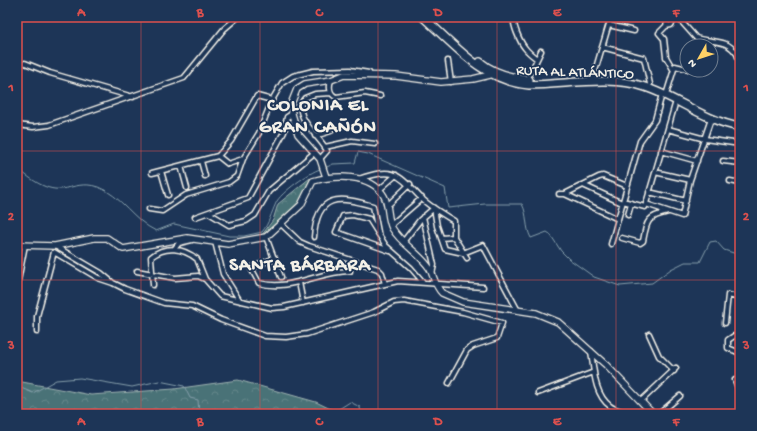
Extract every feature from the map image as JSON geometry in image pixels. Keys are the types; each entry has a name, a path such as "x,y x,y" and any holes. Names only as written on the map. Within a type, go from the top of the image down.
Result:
{"highway":[{"name":"RUTA AL ATLÁNTICO","path":"423,17 465,56 490,74 516,84 529,85 627,82 665,93 704,111 727,120 740,123"},
{"name":"RUTA AL ATLÁNTICO","path":"429,17 483,65 506,76 527,80 593,78 631,79 650,84 676,101 711,119 740,127"}],"street":[{"path":"17,125 33,127 49,125 184,78 224,29 238,17"},
{"path":"514,17 513,20 525,48 537,59"},
{"path":"593,78 611,17"},
{"path":"669,17 666,26 659,33 664,39 666,57 673,69"},
{"path":"666,26 671,25 675,19 680,20 696,38 726,43 731,46 737,54 740,63"},
{"path":"609,25 634,31"},
{"path":"737,54 740,42"},
{"path":"602,47 644,58 650,84"},
{"path":"527,80 541,51"},
{"path":"448,61 451,82"},
{"path":"25,63 50,73 133,97"},
{"path":"611,244 626,186 640,141 655,120 673,69 675,66 679,67"},
{"path":"149,209 162,211 186,195 234,180 243,159 259,133 272,100 282,83 293,76 313,71 338,70 427,81 451,82 490,74"},
{"path":"326,175 321,160 298,134 292,114 292,104 298,89 305,84 331,80 344,75 381,75"},
{"path":"331,80 329,87 333,96 340,98 365,93 380,96"},
{"path":"321,160 328,152 326,147 315,136 305,121 302,106 306,98 315,94 331,93"},
{"path":"152,173 218,156 231,141 257,96 272,100"},
{"path":"583,185 622,202 642,208 645,207 676,101"},
{"path":"292,104 302,106"},
{"path":"195,217 248,198 284,132 287,117 292,114"},
{"path":"646,204 682,216 690,180 698,161 711,119"},
{"path":"668,129 705,139 740,144"},
{"path":"315,136 331,131"},
{"path":"326,147 352,141 375,144"},
{"path":"661,151 698,161"},
{"path":"209,213 229,225 246,221 255,215 269,191 314,153"},
{"path":"218,156 228,164 243,159"},
{"path":"201,161 206,176"},
{"path":"723,161 740,163"},
{"path":"181,166 187,188"},
{"path":"161,171 168,194"},
{"path":"655,172 690,180"},
{"path":"359,179 379,173 396,175 410,184 422,198 454,222 454,237 467,258"},
{"path":"37,332 37,316 50,258 57,249 94,238 107,238 122,249 160,241 171,242 182,238 236,243 266,236 281,224 302,203 311,182 326,175 359,179 367,182 379,190 383,195 391,226 403,242 421,258 442,294 463,302 536,313 558,322 573,334 653,414"},
{"path":"379,190 396,175"},
{"path":"565,194 603,176 626,186"},
{"path":"730,181 740,183"},
{"path":"386,206 410,184"},
{"path":"650,192 686,201"},
{"path":"560,194 565,194 618,219"},
{"path":"391,226 422,198"},
{"path":"314,237 315,225 322,208 329,203 344,199 373,206 379,236"},
{"path":"628,215 631,204"},
{"path":"403,242 423,217 434,208"},
{"path":"434,208 445,249 463,253 483,245 517,309"},
{"path":"622,238 640,243 643,241 647,223 650,218 668,212"},
{"path":"390,250 336,232 344,215 353,215 369,219 379,236 390,250 411,268 423,282"},
{"path":"423,217 434,265 432,275"},
{"path":"281,224 300,242 378,269 382,273 385,284"},
{"path":"266,236 281,277"},
{"path":"441,238 454,237"},
{"path":"175,248 176,245 182,241 200,240"},
{"path":"215,242 223,274 240,302"},
{"path":"17,245 57,249 101,273 113,283 164,303 192,306 221,320 256,334 276,337 307,334 374,312 394,302 419,303 463,312 502,323 497,338 473,346 467,350 449,383"},
{"path":"17,286 25,245"},
{"path":"153,285 151,257 163,250 175,248 197,260 205,279 220,296 240,302 272,308 303,303 398,281 483,287"},
{"path":"275,258 251,268 259,284 282,286 330,273 350,271"},
{"path":"137,271 175,278 198,276 205,279"},
{"path":"299,282 303,303"},
{"path":"725,323 728,295 740,298"},
{"path":"463,302 463,312"},
{"path":"641,401 675,370 659,356 649,334"},
{"path":"739,336 734,336 728,340 727,344 728,348 740,353"},
{"path":"591,352 594,372 604,401 612,407 628,414"},
{"path":"538,394 594,372"},
{"path":"735,380 740,393"},
{"path":"659,414 680,396"}],"green space":[{"path":"310,178 311,180 300,205 264,236 262,235 273,220 278,204"},
{"path":"238,380 316,402 341,414 17,414 17,381 91,395 174,389"}],"waterway":[{"path":"325,168 333,164 355,163 358,152 368,154 445,188 448,208 485,204 522,204 531,238 547,232 569,259 594,277 620,286 652,283 671,269 685,262 700,262 710,242 716,241 724,250 740,255"},
{"path":"17,168 37,183 49,188 61,189 79,185 98,187 114,196 148,227 156,231 174,224 229,236 244,236 262,232 276,203 283,194 309,174 320,169"},
{"path":"17,381 21,388 33,393 56,380 80,378 132,387 159,381 184,386 190,398 198,400 199,414"},
{"path":"331,414 350,402 360,407 361,414"}],"district":[{"name":"COLONIA EL GRAN CAÑÓN","path":"318,114"},
{"name":"SANTA BÁRBARA","path":"300,263"}]}
